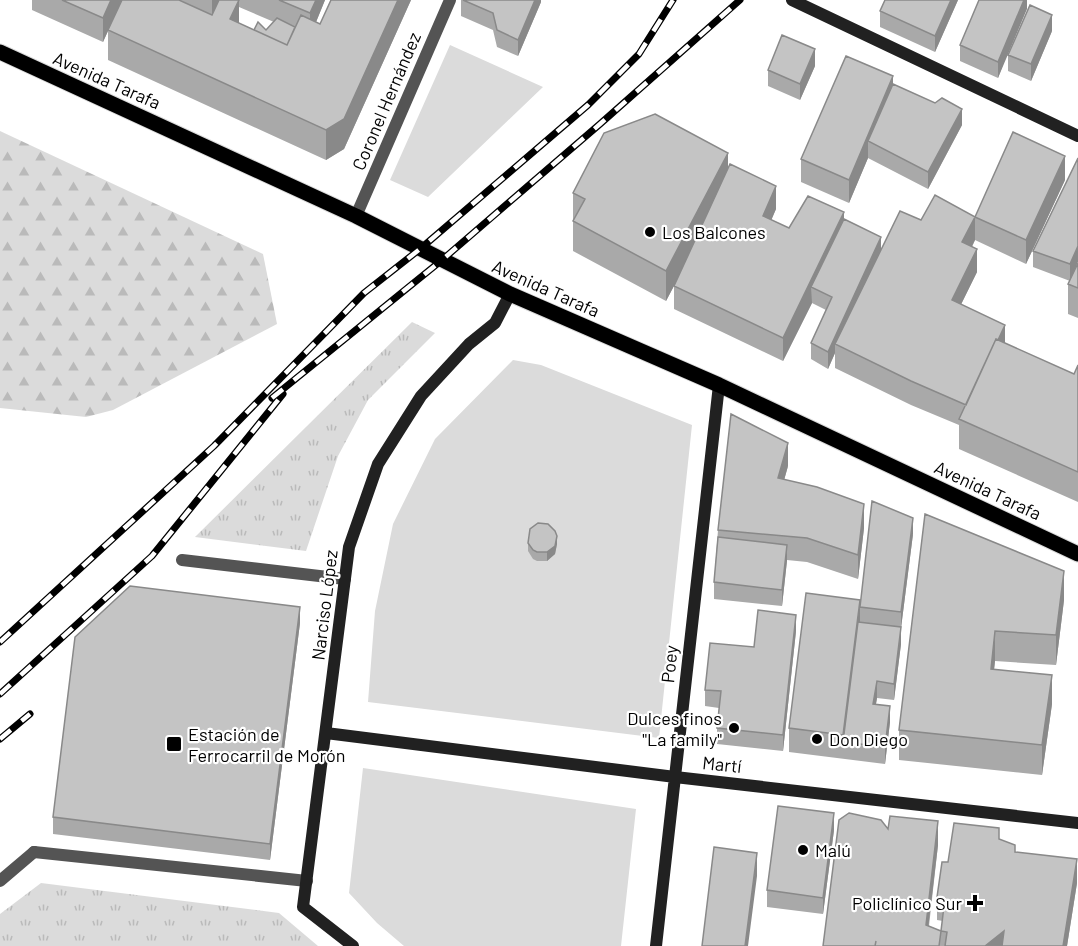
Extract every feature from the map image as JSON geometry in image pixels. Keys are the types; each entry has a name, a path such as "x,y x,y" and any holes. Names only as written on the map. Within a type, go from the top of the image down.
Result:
{"main road":[{"name":"Avenida Tarafa","path":"0,52 356,216 510,294 719,385 1078,554"}],"street":[{"name":"Coronel Hernández","path":"356,216 450,0"},
{"path":"792,0 1078,136"},
{"name":"Narciso López","path":"353,946 303,907 349,547 378,464 421,396 469,344 495,323 510,294"},
{"name":"Poey","path":"656,946 719,385"},
{"path":"182,560 345,579"},
{"name":"Martí","path":"326,733 675,777 1078,823"},
{"path":"0,881 34,852 307,881"}],"green space":[{"path":"450,45 543,87 428,197 390,180"},
{"path":"0,131 263,254 277,324 113,410 86,417 0,408"},
{"path":"412,322 435,333 368,400 338,456 306,551 195,537"},
{"path":"513,360 541,365 692,425 659,738 368,702 375,611 393,524 435,439"},
{"path":"363,768 636,809 621,946 404,946 377,923 349,893"},
{"path":"41,883 279,913 318,946 0,946 0,914"}],"building":[{"path":"62,0 111,0 103,18"},
{"path":"122,0 179,0 212,15 219,0 239,0 230,19 287,45 301,15 320,24 331,0 398,0 344,119 326,130 108,30"},
{"path":"279,0 316,0 310,13"},
{"path":"463,0 535,0 518,40 497,30 493,13"},
{"path":"885,0 951,0 935,36 880,11"},
{"path":"979,0 1024,0 998,62 960,45"},
{"path":"1030,5 1052,15 1031,64 1008,55"},
{"path":"277,18 295,27 287,45 254,30 258,22 266,30"},
{"path":"782,35 815,49 800,84 768,70"},
{"path":"846,56 893,76 849,180 801,159"},
{"path":"893,84 935,103 942,98 962,109 928,172 868,141"},
{"path":"655,114 728,153 666,271 573,221 585,199 573,193 604,133"},
{"path":"1013,132 1065,156 1026,240 975,217"},
{"path":"1078,158 1078,246 1070,264 1033,251"},
{"path":"730,164 776,186 763,216 789,228 808,196 844,212 783,338 674,286"},
{"path":"935,195 975,217 962,242 977,249 952,300 1005,325 998,340 996,339 966,405 835,344 900,211 921,220"},
{"path":"844,219 881,237 828,352 811,343 832,297 811,287"},
{"path":"1078,263 1078,288 1068,284"},
{"path":"996,339 1074,374 1078,365 1078,472 959,419"},
{"path":"731,414 788,443 778,478 817,487 864,504 858,555 807,538 718,530"},
{"path":"872,501 913,518 901,612 860,607"},
{"path":"925,514 1064,571 1056,635 995,631 991,669 1052,675 1042,745 899,730"},
{"path":"538,523 548,524 557,536 555,546 547,552 537,552 528,543 530,529"},
{"path":"718,537 787,545 782,590 714,582"},
{"name":"Estación de Ferrocarril de Morón","path":"130,586 300,607 270,844 53,817 75,637"},
{"path":"806,593 860,600 843,735 789,728"},
{"path":"758,610 796,615 783,735 717,728 721,691 705,690 710,643 754,647"},
{"path":"858,622 901,627 894,684 877,681 873,704 890,706 885,747 843,742"},
{"path":"778,806 834,813 823,898 767,890"},
{"path":"849,813 881,820 888,829 890,816 938,821 926,925 941,931 939,946 823,946 839,820"},
{"path":"954,823 999,828 999,839 1015,845 1015,852 1077,859 1063,946 1002,946 1004,931 985,946 945,946 947,932 941,931 945,898 937,897 942,862 948,862"},
{"path":"714,847 757,853 745,946 702,946"}],"railway":[{"path":"0,642 214,446 364,293 420,249 588,105 639,54 673,0"},
{"path":"272,398 442,260 740,0"},
{"path":"0,694 152,556 283,394"},
{"path":"0,739 30,714"}],"place":[{"name":"Los Balcones","path":"650,232"},
{"name":"Dulces finos \"La family\"","path":"734,728"},
{"name":"Don Diego","path":"817,739"},
{"name":"Estación de Ferrocarril de Morón","path":"174,744"},
{"name":"Malú","path":"803,850"},
{"name":"Policlínico Sur","path":"975,903"}]}
